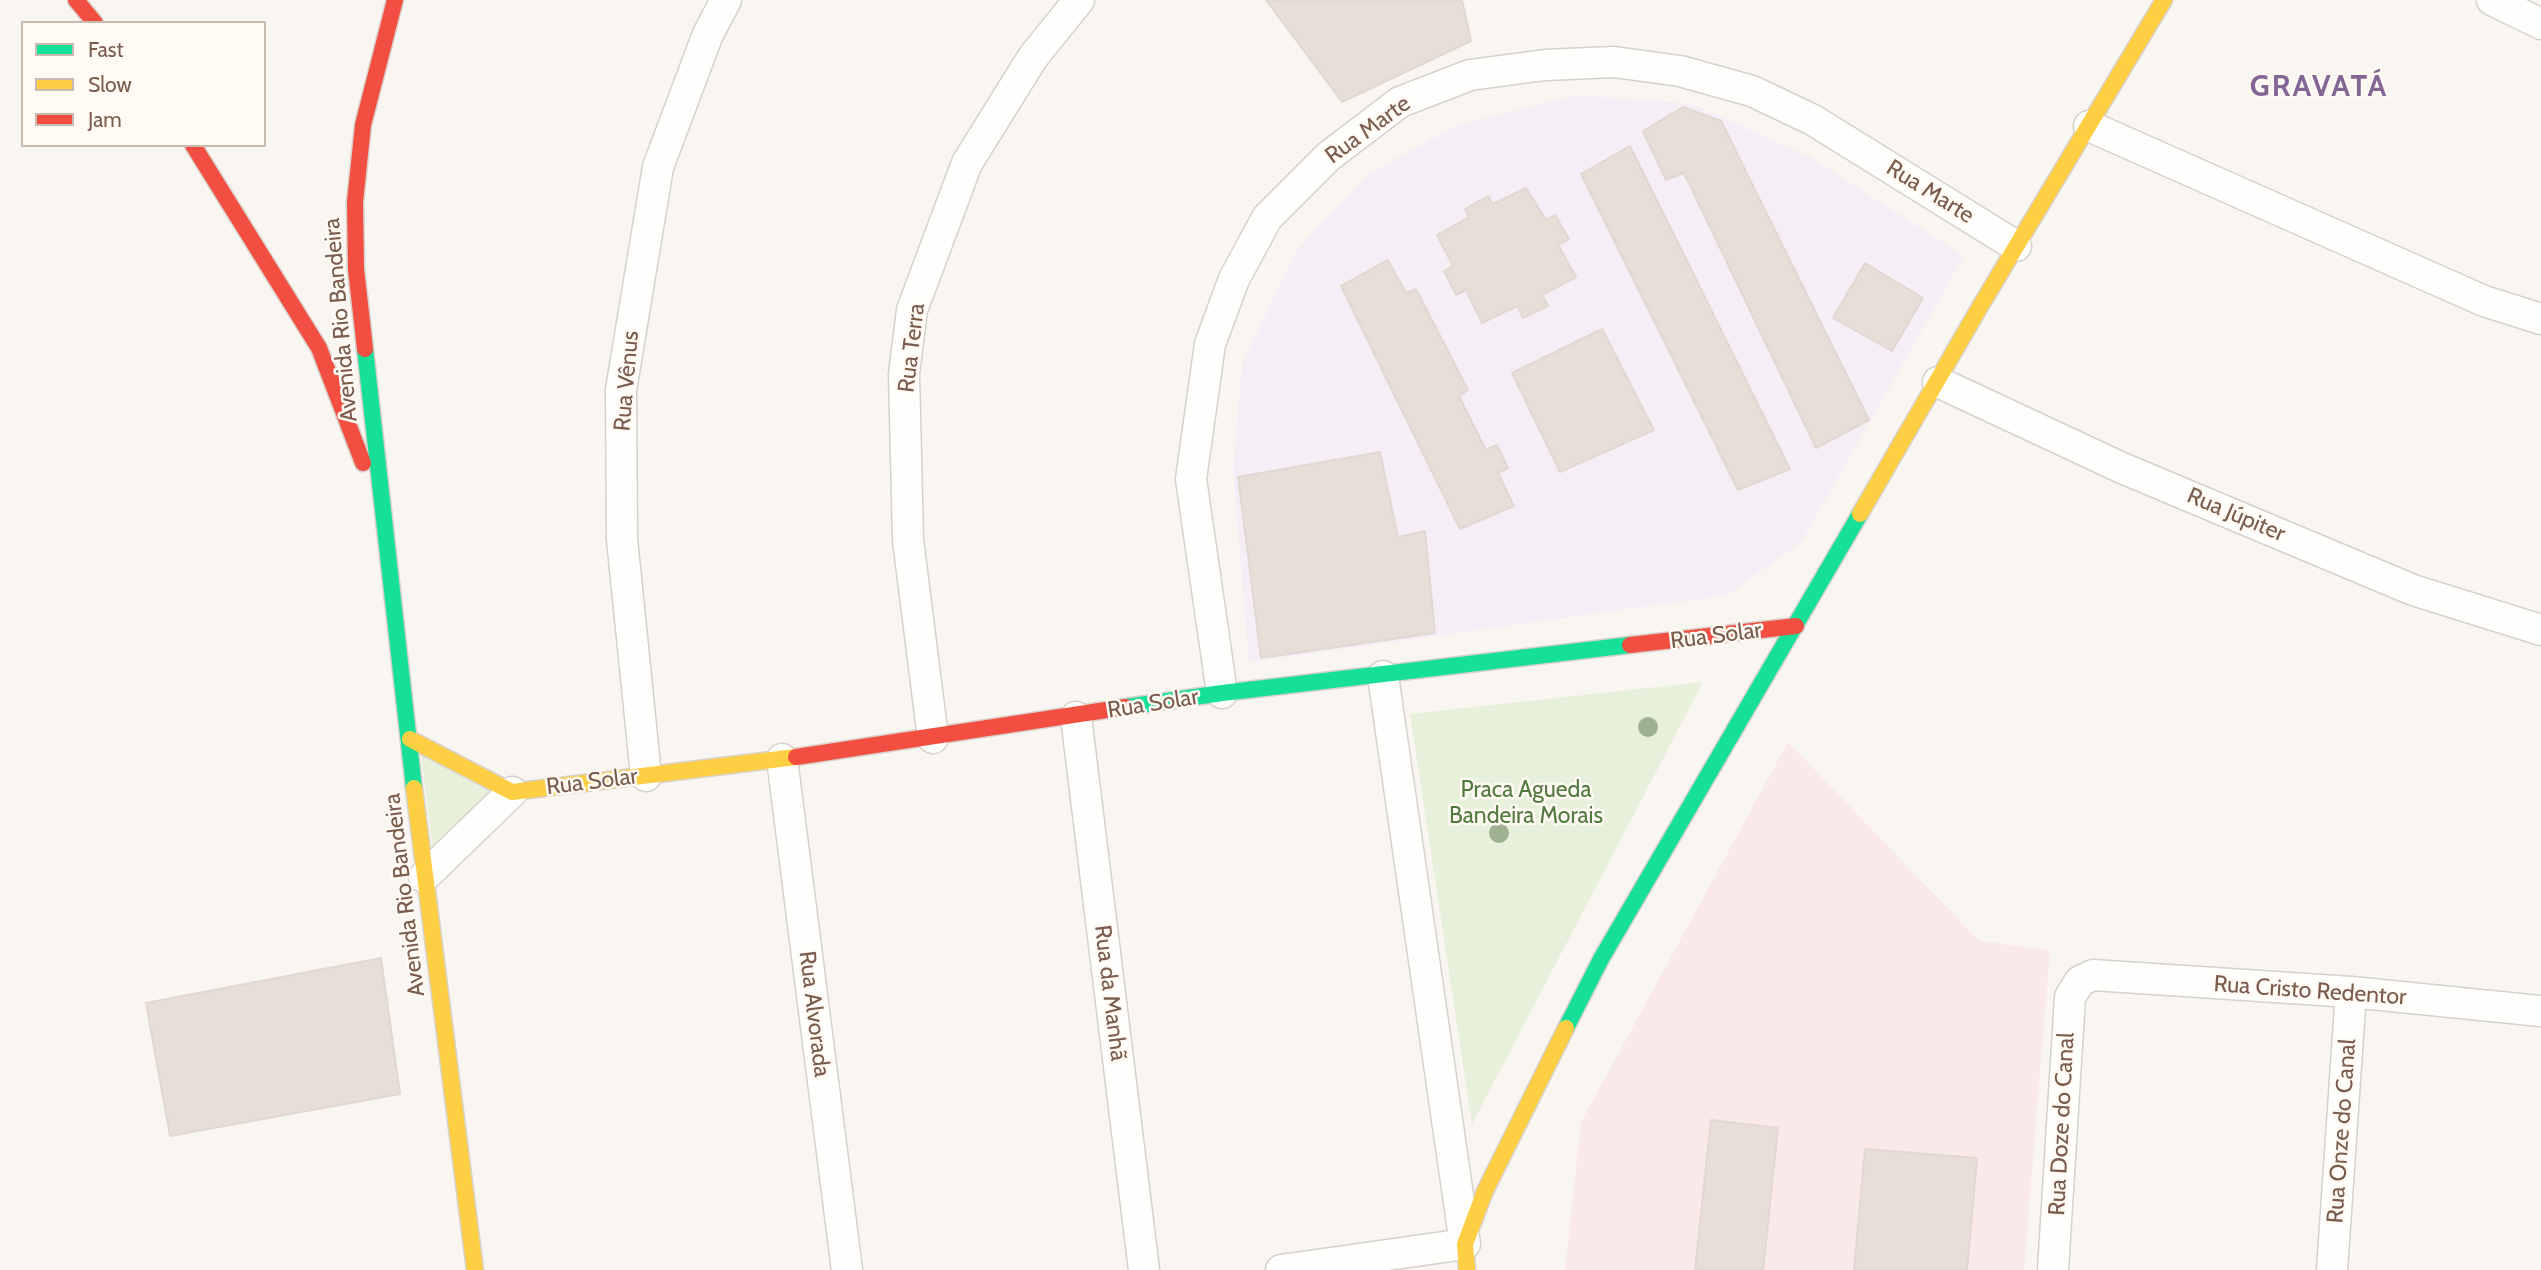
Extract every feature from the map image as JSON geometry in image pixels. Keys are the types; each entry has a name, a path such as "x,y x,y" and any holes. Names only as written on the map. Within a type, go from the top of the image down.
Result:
{"street":[{"path":"76,0 93,21"},
{"name":"Avenida Rio Bandeira","path":"395,0 363,125 355,202 356,269 424,877 475,1270"},
{"name":"Rua Vênus","path":"646,776 622,539 621,390 658,167 708,34 726,0"},
{"name":"Rua Terra","path":"933,738 908,540 904,374 912,310 967,163 1033,57 1079,0"},
{"path":"1466,1257 1485,1191 1601,959 2017,246 2164,0"},
{"path":"2492,0 2541,24"},
{"name":"Rua Marte","path":"1222,693 1191,479 1210,344 1234,279 1267,218 1329,156 1400,102 1470,75 1545,65 1614,62 1680,71 1752,92 1813,120 2017,246"},
{"path":"2089,127 2484,301 2541,319"},
{"name":"Avenida Rio Bandeira","path":"194,147 319,348 382,514"},
{"name":"Rua Júpiter","path":"1938,382 2122,468 2413,590 2541,630"},
{"name":"Rua Solar","path":"512,792 933,738 1222,693 1796,626"},
{"path":"1383,676 1466,1257"},
{"name":"Rua da Manhã","path":"1076,717 1144,1270"},
{"path":"410,738 512,792 424,877"},
{"name":"Rua Alvorada","path":"782,759 847,1270"},
{"name":"Rua Cristo Redentor","path":"2080,981 2093,975 2351,992 2541,1011"},
{"name":"Rua Doze do Canal","path":"2053,1270 2070,997 2080,981"},
{"name":"Rua Onze do Canal","path":"2332,1270 2351,992"},
{"path":"1281,1270 1466,1257"}],"shaded area":[{"path":"1577,95 1692,104 1810,157 1964,256 1802,541 1728,595 1249,662 1233,469 1242,364 1297,250 1367,175 1456,126"},
{"path":"1788,742 1979,941 2050,950 2024,1270 1565,1270 1581,1122"}],"green space":[{"name":"Praca Agueda Bandeira Morais","path":"1703,682 1472,1124 1410,714"},
{"path":"421,754 497,796 434,858"}],"building":[{"path":"1266,0 1462,0 1471,41 1342,102"},
{"path":"1683,107 1721,121 1869,420 1816,448 1684,173 1666,180 1643,131"},
{"path":"1630,146 1790,469 1738,490 1581,174"},
{"path":"1526,188 1546,220 1555,215 1569,239 1558,245 1576,277 1542,295 1548,306 1523,318 1517,306 1482,323 1466,290 1456,295 1444,271 1453,266 1437,235 1469,217 1465,209 1488,196 1493,204"},
{"path":"1388,260 1406,293 1416,289 1468,390 1459,396 1486,450 1497,445 1508,468 1498,473 1514,506 1460,529 1341,286"},
{"path":"1865,263 1923,298 1892,351 1833,318"},
{"path":"1602,329 1654,430 1560,472 1512,373"},
{"path":"1380,452 1398,537 1425,531 1435,633 1261,658 1238,477"},
{"path":"381,958 400,1094 170,1136 146,1003"},
{"path":"1711,1120 1778,1128 1763,1270 1695,1270"},
{"path":"1865,1149 1977,1158 1967,1270 1854,1270"}],"traffic: fast":[{"path":"365,349 414,788"},
{"path":"1566,1028 1601,959 1860,514"},
{"path":"1126,707 1222,693 1630,645"}],"traffic: slow":[{"path":"1860,514 1981,305 2164,0"},
{"path":"410,739 512,792 796,757"},
{"path":"414,788 475,1270"},
{"path":"1467,1270 1465,1244 1485,1191 1566,1028"}],"traffic: jam":[{"path":"76,0 93,21"},
{"path":"365,349 356,269 355,202 363,125 395,0"},
{"path":"194,147 319,348 363,463"},
{"path":"1630,645 1796,626"},
{"path":"796,757 1126,707"}],"district":[{"name":"GRAVATÁ","path":"2319,87"}]}
